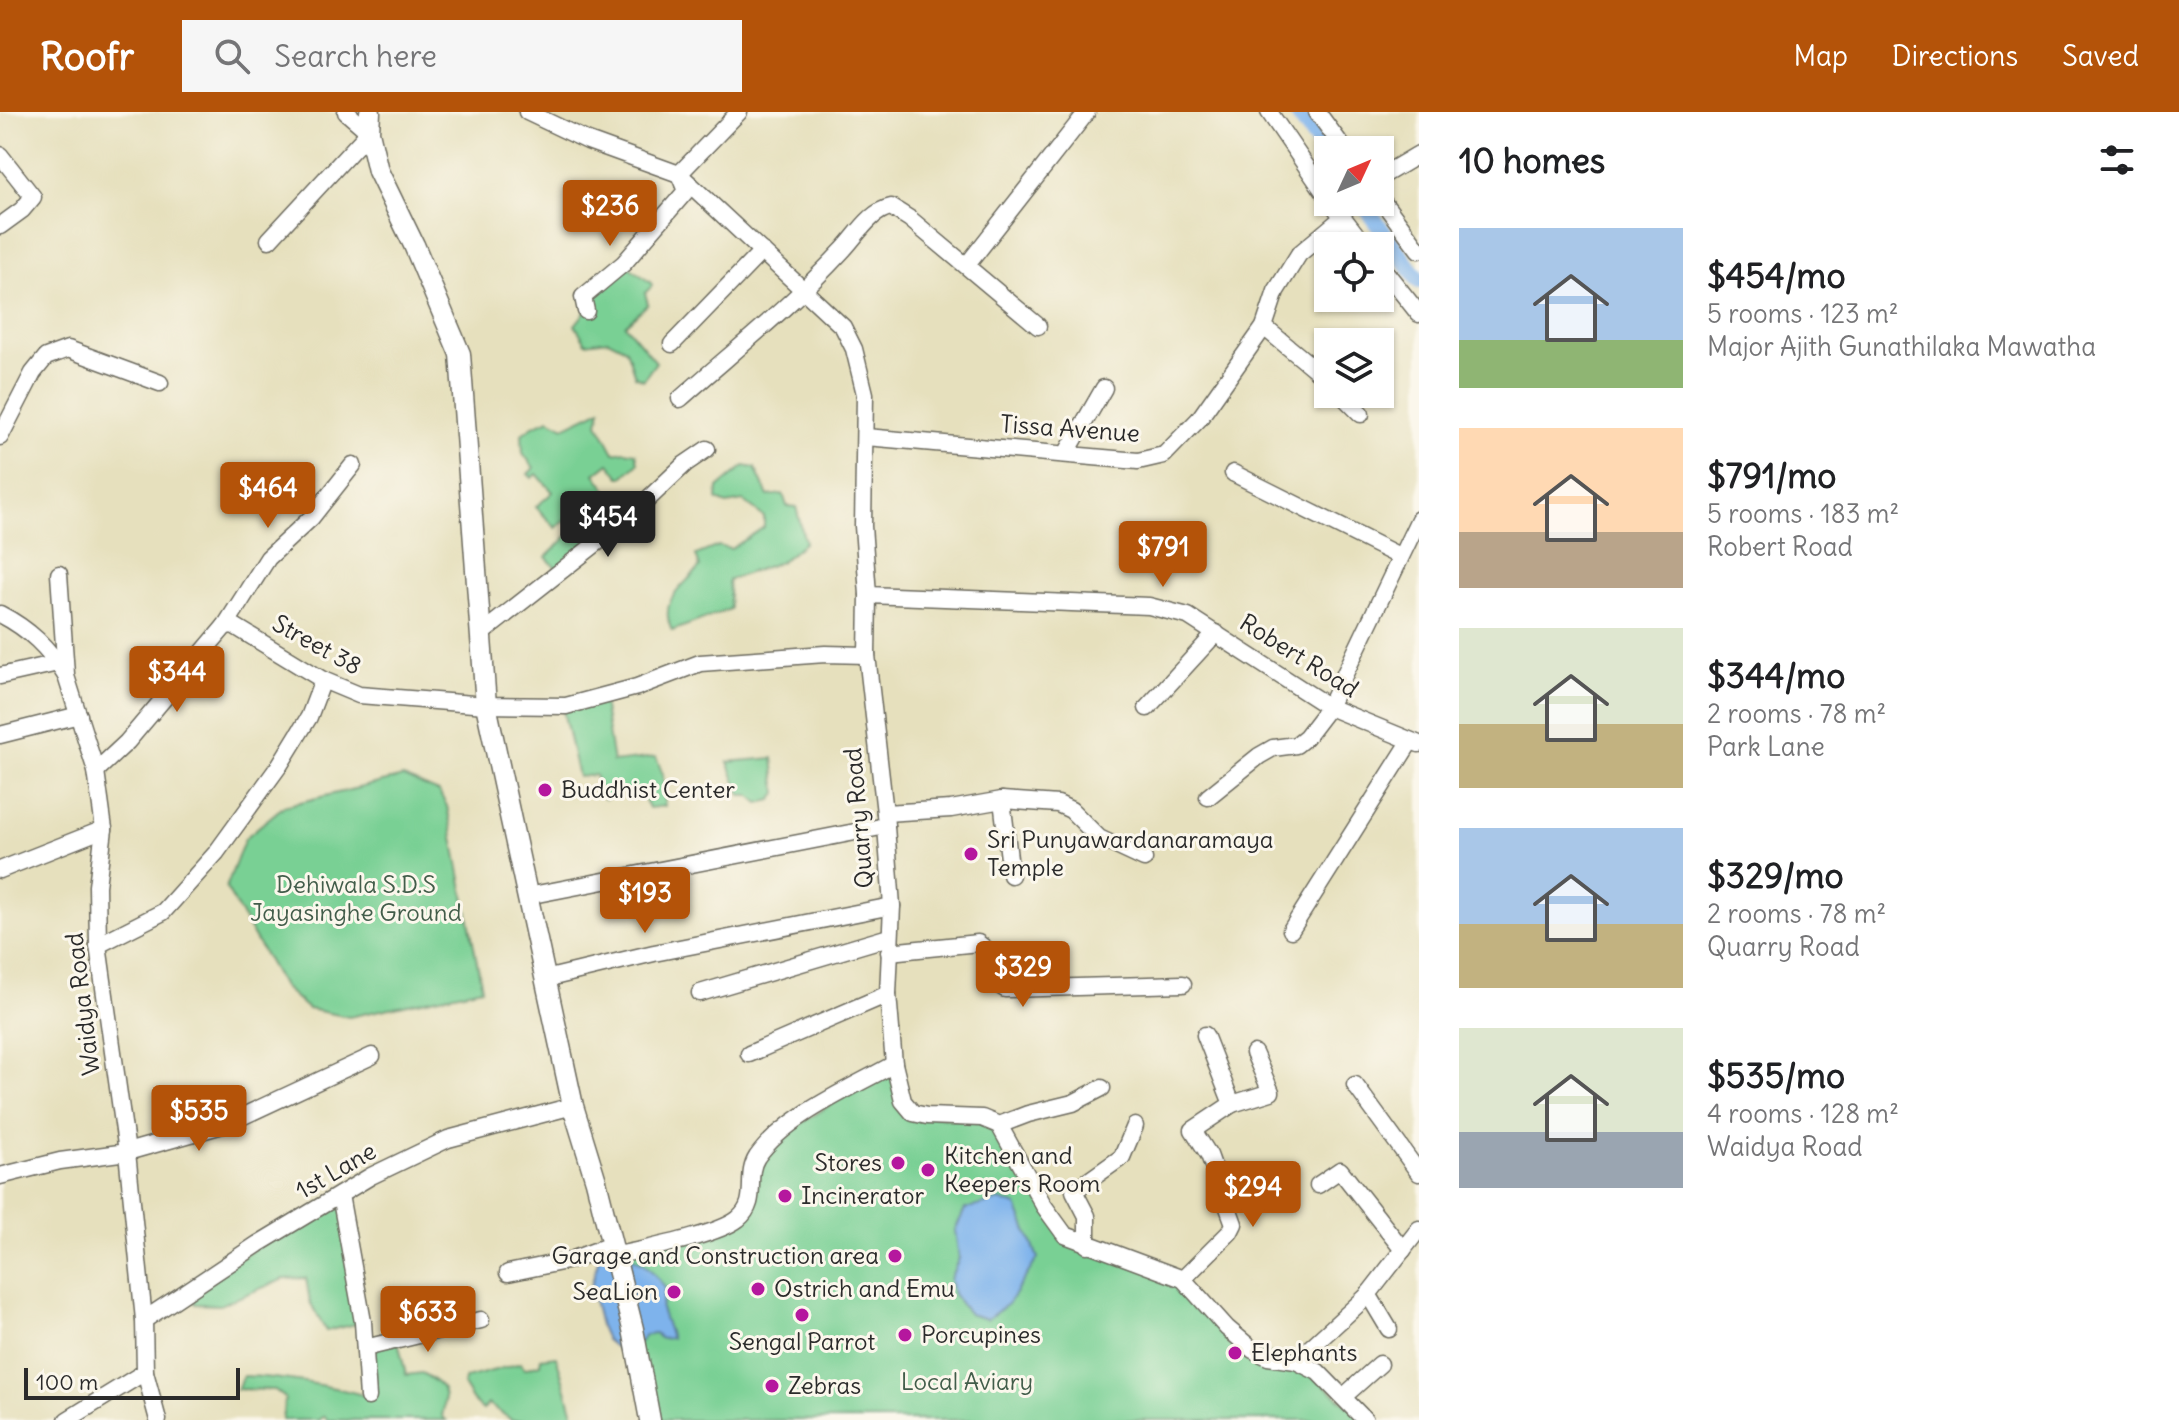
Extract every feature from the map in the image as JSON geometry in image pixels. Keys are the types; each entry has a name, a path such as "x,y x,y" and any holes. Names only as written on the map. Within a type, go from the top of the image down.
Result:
{"main road":[{"path":"370,122 378,171 460,354 486,705 573,1106 596,1181 633,1329 650,1420"}],"street":[{"path":"269,240 370,122 346,112"},
{"name":"Quarry Road","path":"527,112 588,141 679,174 843,327 854,349 865,394 863,526 868,595 867,655 886,820 892,906 888,994 894,1064 903,1101 913,1113 982,1118 999,1125"},
{"path":"586,311 583,297 624,263 686,191 679,174 739,112"},
{"path":"967,265 1087,112"},
{"path":"1269,112 1314,177"},
{"path":"1317,112 1335,136"},
{"path":"1394,169 1419,154"},
{"path":"0,155 33,197 22,210 0,226"},
{"path":"680,399 803,289 879,209 891,207 910,219 1038,326"},
{"path":"1394,216 1419,250"},
{"path":"1342,218 1354,232"},
{"name":"Tissa Avenue","path":"866,437 1138,461 1164,455 1199,419 1264,327 1276,291 1299,254 1342,218"},
{"path":"672,344 762,251"},
{"path":"1394,283 1419,314"},
{"path":"1264,327 1314,368"},
{"path":"0,437 33,373 46,357 68,349 160,383"},
{"path":"1066,454 1104,388"},
{"path":"1355,408 1361,414"},
{"path":"482,633 626,520 685,464 707,449"},
{"path":"96,771 127,742 225,626 268,558 311,518 353,465"},
{"path":"1233,473 1399,556"},
{"path":"1208,797 1259,756 1273,748 1296,745 1329,707 1419,519"},
{"path":"0,676 62,669 59,574"},
{"name":"Robert Road","path":"868,595 1149,606 1188,616 1329,707 1415,743"},
{"name":"Waidya Road","path":"0,614 44,643 62,669 96,771 104,829 97,886 98,945 127,1152 144,1320 145,1372 158,1420"},
{"name":"Street 38","path":"225,626 233,625 323,680 359,695 486,705 566,706 637,687 700,663 825,654 867,655"},
{"path":"1147,708 1216,633"},
{"path":"98,945 163,912 216,853 279,766 309,717 323,680"},
{"path":"0,735 79,715"},
{"path":"1291,930 1415,743"},
{"path":"1002,800 1011,875"},
{"path":"527,896 886,820 1002,800 1058,804 1071,810 1099,838 1144,859"},
{"path":"0,870 104,829"},
{"path":"545,979 683,947 892,906"},
{"path":"700,993 889,944 978,943 987,950 997,984 1005,989 1183,984"},
{"path":"749,1054 888,994"},
{"path":"1205,1035 1232,1104"},
{"path":"1183,1279 1230,1232 1234,1224 1209,1155 1193,1130 1232,1104 1271,1092 1254,1053"},
{"path":"0,1176 60,1161 127,1152 226,1124 372,1056"},
{"path":"508,1273 613,1250 695,1237 736,1221 750,1206 754,1161 766,1146 797,1119 894,1064"},
{"path":"1355,1085 1419,1173"},
{"path":"1102,1088 1073,1103 999,1125 1055,1223 1065,1235 1087,1245 1183,1279 1253,1350 1268,1357 1296,1361 1318,1372 1365,1420"},
{"name":"1st Lane","path":"144,1320 258,1244 371,1176 448,1139 573,1106"},
{"path":"1087,1245 1087,1216 1074,1191 1122,1157 1135,1126"},
{"path":"1318,1185 1340,1170 1403,1250"},
{"path":"340,1195 361,1306 368,1397"},
{"path":"1296,1361 1368,1294 1419,1229"},
{"path":"1368,1294 1389,1329"},
{"path":"365,1348 481,1320"},
{"path":"1343,1397 1380,1364"},
{"path":"67,1420 145,1372"}],"green space":[{"path":"624,263 652,286 645,293 648,304 625,325 656,362 643,380 635,376 626,349 608,340 586,343 575,325 586,311 583,297"},
{"path":"601,409 598,423 614,453 636,453 638,463 623,477 609,463 595,474 624,513 559,571 546,557 574,530 565,520 556,528 536,507 553,492 537,474 532,478 528,474 534,468 523,453 522,434 549,419 564,427"},
{"path":"744,466 755,468 768,496 783,494 787,506 796,507 805,542 780,562 728,580 730,609 672,631 668,620 670,603 700,567 696,555 718,546 731,549 764,527 764,517 743,501 727,504 717,500 718,488"},
{"path":"602,696 613,762 656,757 663,775 665,806 649,808 641,792 619,792 605,799 595,775 578,777 562,706"},
{"path":"773,758 777,794 772,800 759,803 750,795 741,795 728,762"},
{"name":"Dehiwala S.D.S Jayasinghe Ground","path":"403,777 439,792 447,806 482,988 349,1017 308,1009 283,987 226,888 245,838 284,806"},
{"name":"Local Aviary","path":"894,1064 913,1113 999,1125 1055,1223 1166,1272 1253,1350 1296,1361 1365,1420 650,1420 614,1256 736,1221 766,1146"},
{"path":"340,1195 363,1322 326,1331 310,1302 306,1278 284,1279 220,1305 195,1304 190,1289"},
{"path":"398,1341 406,1375 422,1373 443,1390 442,1416 446,1420 328,1420 324,1416 318,1420 282,1420 285,1398 275,1390 237,1389 243,1376 306,1382 367,1396 365,1348"},
{"path":"556,1356 575,1420 512,1420 488,1404 483,1410 463,1385 466,1378 521,1363 524,1369 540,1364 541,1358"}],"water":[{"path":"1000,1200 1017,1206 1038,1258 1008,1304 987,1319 969,1314 953,1294 950,1279 959,1258 955,1230 965,1209"},
{"path":"600,1253 638,1260 657,1278 665,1288 661,1309 671,1338 645,1335 633,1349 624,1348 621,1352 606,1340 591,1286"}],"waterway":[{"path":"1296,112 1314,137"},
{"path":"1372,216 1419,281"}],"place":[{"name":"Buddhist Center","path":"545,790"},
{"name":"Sri Punyawardanaramaya Temple","path":"971,854"},
{"name":"Stores","path":"898,1163"},
{"name":"Kitchen and Keepers Room","path":"928,1170"},
{"name":"Incinerator","path":"785,1196"},
{"name":"Garage and Construction area","path":"895,1256"},
{"name":"Ostrich and Emu","path":"758,1289"},
{"name":"SeaLion","path":"674,1292"},
{"name":"Sengal Parrot","path":"802,1315"},
{"name":"Porcupines","path":"905,1335"},
{"name":"Elephants","path":"1235,1353"},
{"name":"Zebras","path":"772,1386"}]}
